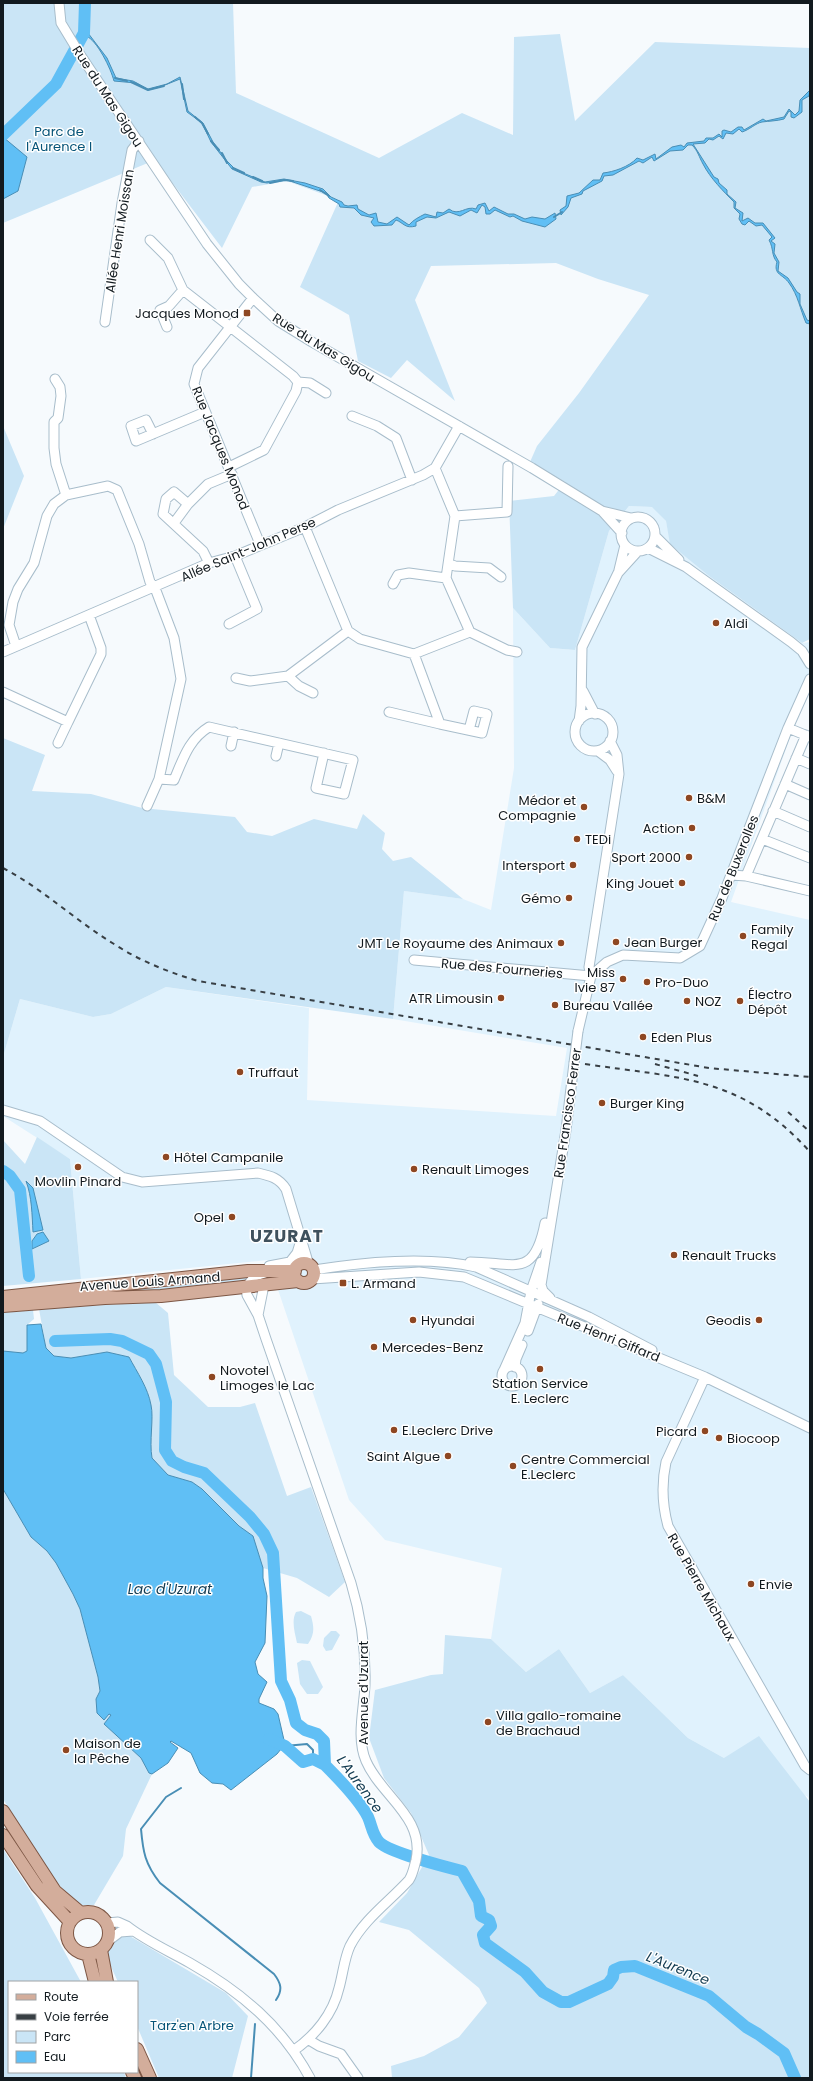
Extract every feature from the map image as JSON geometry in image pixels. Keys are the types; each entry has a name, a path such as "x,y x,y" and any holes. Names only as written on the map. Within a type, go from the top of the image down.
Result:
{"main road":[{"name":"Avenue Louis Armand","path":"3,1297 248,1271 304,1272"},
{"name":"Avenue Louis Armand","path":"3,1306 98,1298 161,1296 264,1285 304,1272"},
{"path":"3,1812 55,1891 81,1913"},
{"path":"3,1835 37,1886 70,1922"},
{"path":"105,1946 88,1954 76,1950 72,1946 67,1934 70,1922 81,1913 91,1912 98,1914 107,1923 109,1929 105,1946 107,1981"},
{"path":"88,1954 95,1981"},
{"path":"138,2051 150,2078"}],"street":[{"name":"Rue du Mas Gigou","path":"59,3 61,23 81,56 207,244 239,284 253,298 278,321 312,342 459,426 602,511 622,533"},
{"name":"Allée Henri Moissan","path":"105,322 122,203 132,150 139,141"},
{"path":"150,240 168,258 183,290 293,376 298,382 310,383 326,393"},
{"path":"167,327 160,310 169,306 183,290"},
{"name":"Rue Jacques Monod","path":"253,298 198,368 194,384 260,544"},
{"path":"55,379 60,387 61,396 58,418 54,422 54,448 56,464 66,495"},
{"path":"174,523 188,504 208,484 264,450 296,391 298,382"},
{"path":"153,434 205,412"},
{"path":"352,416 377,426 396,438 412,480"},
{"path":"459,426 435,468 455,516 450,564 446,578 470,632 507,650 517,652"},
{"path":"455,516 507,512 508,466"},
{"name":"Allée Saint-John Perse","path":"3,652 156,588 209,563 235,556 260,544 305,527 338,510 412,480 435,468"},
{"path":"16,646 9,625 13,602 18,589 34,563 46,516 54,504 66,495 108,486 117,490 139,544 150,582 156,588 174,638 181,679 159,779 147,806"},
{"path":"188,504 174,492 166,498 163,514 203,551 209,563"},
{"name":"Rue du Mas Gigou","path":"602,511 631,518"},
{"path":"638,551 625,545 622,541 622,533 624,526 631,518 640,517 648,520 653,527 655,536 686,567"},
{"path":"305,527 348,631 360,639 414,654 470,632"},
{"path":"618,573 638,551 648,548 655,536"},
{"path":"579,722 583,717 595,714 601,715 610,724 612,736 610,741 606,746 598,750 589,751 579,744 575,733 579,722 582,647 618,573 625,545"},
{"path":"648,548 686,567 791,642 802,651 810,664"},
{"path":"229,624 257,609 235,556"},
{"path":"450,564 455,566 489,568 501,577"},
{"path":"393,584 398,575 410,573 446,578"},
{"path":"58,743 101,654 101,648 89,615"},
{"path":"236,678 250,681 288,676 348,631"},
{"path":"414,654 440,724"},
{"path":"288,676 299,686 313,693"},
{"name":"Rue de Buxerolles","path":"591,976 607,962 623,955 670,959 685,956 697,949 704,940 788,728 810,679"},
{"path":"581,688 595,714"},
{"path":"3,692 68,722"},
{"path":"389,712 469,730"},
{"path":"159,779 174,780 188,749 198,734 209,727 234,732 324,753 352,760 344,794 316,788 324,753"},
{"path":"746,876 796,758 808,736 788,728"},
{"path":"231,746 234,732"},
{"name":"Rue Francisco Ferrer","path":"546,1250 557,1188 578,1031 591,976 589,968 619,774 617,755 610,741"},
{"path":"276,756 279,743"},
{"path":"598,750 610,760 619,774"},
{"path":"796,758 810,764"},
{"path":"785,784 810,795"},
{"path":"774,811 810,827"},
{"path":"762,839 810,858"},
{"path":"731,875 746,876 810,892"},
{"name":"Rue des Fourneries","path":"414,960 591,976"},
{"path":"3,1110 40,1121 122,1177 132,1180 154,1182 258,1173 272,1176 281,1182 286,1189 301,1240 304,1272"},
{"path":"458,1263 472,1261 511,1266 524,1263 532,1258 541,1242 546,1214 557,1188"},
{"path":"224,1274 232,1269 286,1264 294,1259 301,1240"},
{"path":"546,1250 542,1279 543,1291 552,1301"},
{"path":"504,1370 510,1367 515,1367 520,1371 522,1376 519,1383 514,1386 508,1386 503,1382 502,1374 526,1323 546,1250"},
{"name":"Avenue Louis Armand","path":"304,1272 395,1262 458,1263 476,1267 533,1299"},
{"path":"246,1287 255,1276 269,1272"},
{"name":"Avenue Louis Armand","path":"304,1272 419,1272 464,1278 533,1299"},
{"path":"515,1367 516,1359 532,1321 533,1299 542,1279"},
{"path":"258,1315 264,1285"},
{"name":"Avenue d'Uzurat","path":"246,1287 252,1306 258,1315 351,1583 361,1620 364,1665 361,1738 366,1761 374,1774 410,1821 414,1830 418,1851 410,1880 372,1915 349,1948 339,1990 332,2008 309,2040 293,2051"},
{"name":"Rue Henri Giffard","path":"533,1299 552,1301 562,1305 631,1338 681,1366"},
{"name":"Rue Henri Giffard","path":"533,1299 562,1305"},
{"name":"Rue Henri Giffard","path":"533,1299 558,1317 681,1366 810,1428"},
{"path":"532,1321 545,1316 558,1317"},
{"name":"Rue Pierre Michaux","path":"705,1377 666,1462 662,1487 664,1514 674,1540 805,1766 810,1770"},
{"path":"107,1923 118,1922 193,1964 243,1996 265,2016 293,2051 310,2078"},
{"path":"105,1946 120,1932 133,1931"},
{"path":"309,2040 319,2046 341,2054 358,2078"}],"shaded area":[{"path":"629,506 653,507 666,521 671,544 709,576 802,643 810,642 810,682 731,902 810,920 810,1802 808,1797 724,1758 688,1738 623,1675 590,1693 559,1649 526,1672 491,1639 502,1568 385,1540 349,1500 268,1260 81,1279 70,1159 3,1116 3,1057 20,999 93,1017 111,1014 166,987 309,1008 307,1100 556,1116 567,1048 393,1019 404,891 463,899 491,910 514,768 513,608 550,648 575,650 609,531"}],"green space":[{"name":"Parc de l'Aurence I","path":"3,3 233,3 236,93 379,158 462,113 513,135 514,37 560,34 575,121 655,42 810,48 810,639 802,643 709,576 670,544 666,521 652,507 629,506 609,531 575,650 550,648 513,608 509,501 554,496 565,482 530,462 537,446 579,393 649,295 598,279 556,263 431,266 415,300 455,401 407,360 391,378 358,361 349,315 300,287 339,200 287,181 252,187 222,248 155,160 3,223"},
{"path":"3,426 24,476 3,529"},
{"path":"3,738 45,755 32,791 91,794 142,808 235,817 247,832 272,836 314,819 357,829 363,814 385,833 382,849 393,861 411,857 463,899 404,891 393,1019 166,987 111,1014 93,1017 20,999 3,1057"},
{"path":"37,1137 70,1159 81,1279 3,1286 3,1140 25,1164"},
{"path":"253,1273 244,1285 3,1300"},
{"path":"155,1302 168,1313 174,1375 208,1407 240,1407 255,1403 287,1496 311,1487 345,1582 329,1597 297,1578 263,1568 252,1536 239,1526 202,1489 192,1482 168,1475 152,1458 152,1410 150,1399 145,1386 129,1357 107,1352 71,1358 54,1356 46,1348 39,1309"},
{"path":"33,1310 34,1319 27,1325 28,1351 23,1353 4,1352 3,1313"},
{"path":"3,1489 31,1537 47,1551 56,1563 80,1609 98,1677 100,1691 96,1699 111,1715 104,1724 141,1758 149,1773 152,1774 126,1829 123,1856 94,1905 79,1905 52,1878 3,1799"},
{"path":"301,1611 311,1616 312,1620 313,1634 308,1644 297,1643 295,1635 294,1619 296,1612"},
{"path":"331,1631 336,1631 340,1635 332,1650 326,1651 323,1646 324,1638"},
{"path":"445,1635 491,1639 526,1672 559,1649 590,1693 623,1675 688,1738 724,1758 759,1736 810,1802 810,2078 392,2078 391,2066 424,2056 459,2037 487,2003 479,1988 409,1930 379,1922 407,1893 429,1855 411,1813 384,1778 369,1738 375,1690 431,1675 443,1674"},
{"path":"302,1660 310,1661 323,1687 318,1694 307,1694 300,1684 297,1663"},
{"path":"3,1849 35,1898 80,1981 8,1981 8,2073 124,2073 126,2078 3,2078"},
{"name":"Tarz'en Arbre","path":"123,1932 226,1993 248,2016 232,2078 159,2078 138,2028 138,1981 118,1981 102,1947"}],"water":[{"path":"84,3 89,3 88,33 107,58 116,78 133,81 148,89 167,84 180,77 188,111 203,123 213,142 227,161 236,170 265,182 284,179 305,183 323,189 331,197 342,202 344,205 357,205 358,209 369,215 376,213 378,222 387,224 397,217 409,225 414,220 425,214 436,217 437,212 443,213 449,209 456,212 469,208 476,209 478,205 485,203 489,211 494,207 508,214 514,214 525,219 532,217 545,219 555,213 556,219 545,227 522,221 513,216 510,217 495,210 490,214 486,214 485,207 482,205 477,213 471,210 460,216 449,212 436,218 427,217 416,222 416,226 412,227 409,227 396,220 392,225 374,226 371,222 374,218 361,215 354,208 340,207 339,204 329,198 326,193 287,180 267,183 261,182 232,169 211,142 202,123 187,112 180,79 160,87 148,90 136,83 114,81 107,63 95,43 86,36 81,45 79,44 85,30"},
{"path":"810,90 809,96 802,100 802,112 794,118 791,117 791,112 789,111 784,119 762,122 742,132 739,129 733,134 726,133 723,139 719,136 713,140 709,139 705,143 693,144 714,177 718,179 719,183 727,190 727,194 736,202 735,208 743,213 742,221 748,218 755,223 763,223 775,238 771,241 775,244 774,253 779,262 778,271 788,278 800,294 800,304 807,320 810,321 810,324 806,323 797,297 787,280 776,270 777,262 769,240 772,237 762,225 756,226 749,221 745,225 742,224 739,219 740,214 734,208 734,202 709,174 692,145 688,145 683,150 670,151 654,161 652,157 643,163 639,161 613,175 604,176 602,181 583,191 582,194 571,198 568,207 561,215 560,210 566,206 567,196 579,193 593,180 600,180 603,173 621,168 630,164 637,158 643,160 655,154 656,159 672,147 681,145 684,147 687,143 704,141 706,138 713,138 719,134 722,137 722,131 724,130 731,132 738,127 742,127 744,130 763,119 766,121 784,117 789,109 795,115 799,111 800,100"},
{"path":"3,137 27,157 18,191 3,199"},
{"path":"26,1181 33,1188 43,1230 33,1232 31,1200"},
{"path":"43,1232 49,1241 32,1249 32,1241 37,1234"},
{"name":"Lac d'Uzurat","path":"41,1324 46,1348 54,1356 71,1358 107,1352 129,1357 145,1386 150,1399 152,1410 152,1458 168,1475 192,1482 202,1489 239,1526 253,1536 263,1568 263,1578 267,1596 265,1643 255,1662 258,1674 267,1682 259,1699 259,1703 274,1709 278,1714 284,1740 281,1749 277,1754 231,1790 223,1784 212,1783 200,1773 191,1753 171,1741 170,1742 178,1748 168,1763 152,1774 149,1773 141,1758 104,1724 111,1715 109,1714 104,1720 97,1713 96,1699 100,1691 98,1677 80,1609 56,1563 47,1551 31,1537 3,1489 3,1351 23,1353 27,1351 27,1325"}],"waterway":[{"name":"L'Aurence","path":"3,135 56,84 84,33 85,3"},
{"path":"115,78 127,81"},
{"path":"131,82 148,90 164,86"},
{"path":"182,84 184,99"},
{"path":"195,117 202,123 208,134"},
{"path":"211,141 219,150"},
{"path":"222,153 227,163"},
{"path":"233,168 244,173"},
{"path":"253,177 262,181"},
{"path":"270,183 284,180 293,181"},
{"path":"320,190 329,196"},
{"path":"554,217 562,212"},
{"name":"L'Aurence","path":"3,1171 10,1176 20,1190 29,1276"},
{"name":"L'Aurence","path":"55,1341 110,1339 122,1341 149,1354 156,1364 166,1402 165,1450 172,1461 184,1467 204,1473 250,1517 264,1534 273,1553 281,1681 290,1700 296,1723 305,1730 317,1734 324,1741 325,1765 360,1804 368,1817 373,1833 379,1842 384,1846 405,1855 462,1871 479,1901 481,1916 489,1920 491,1926 483,1935 485,1943 525,1972 543,1992 561,2002 569,2002 608,1984 613,1977 614,1970 621,1967 635,1966 709,1996 746,2027 784,2053 795,2078"},
{"path":"269,1739 285,1746 303,1762 313,1759 325,1765"},
{"path":"285,1746 307,1744 313,1750 313,1759"},
{"path":"181,1788 166,1797 141,1829 144,1851 148,1864 160,1883 274,1974 280,1987 280,1993 276,2000"},
{"path":"251,2078 255,2024"}],"railway":[{"path":"3,868 18,876 100,935 134,956 154,966 198,981 709,1068 810,1077"},
{"path":"585,1064 680,1078 734,1094 759,1108 785,1127 810,1152"},
{"path":"655,1064 698,1076"},
{"path":"788,1112 810,1132"}],"place":[{"name":"Jacques Monod","path":"247,313"},
{"name":"Aldi","path":"716,623"},
{"name":"B&M","path":"689,798"},
{"name":"Médor et Compagnie","path":"584,807"},
{"name":"Action","path":"692,828"},
{"name":"TEDi","path":"577,839"},
{"name":"Sport 2000","path":"689,857"},
{"name":"Intersport","path":"573,865"},
{"name":"King Jouet","path":"682,883"},
{"name":"Gémo","path":"569,898"},
{"name":"Family Regal","path":"743,936"},
{"name":"Jean Burger","path":"616,942"},
{"name":"JMT Le Royaume des Animaux","path":"561,943"},
{"name":"Miss Ivie 87","path":"623,979"},
{"name":"Pro-Duo","path":"647,982"},
{"name":"ATR Limousin","path":"501,998"},
{"name":"NOZ","path":"687,1001"},
{"name":"Électro Dépôt","path":"740,1001"},
{"name":"Bureau Vallée","path":"555,1005"},
{"name":"Eden Plus","path":"643,1037"},
{"name":"Truffaut","path":"240,1072"},
{"name":"Burger King","path":"602,1103"},
{"name":"Hôtel Campanile","path":"166,1157"},
{"name":"Movlin Pinard","path":"78,1167"},
{"name":"Renault Limoges","path":"414,1169"},
{"name":"Opel","path":"232,1217"},
{"name":"Renault Trucks","path":"674,1255"},
{"name":"L. Armand","path":"343,1283"},
{"name":"Hyundai","path":"413,1320"},
{"name":"Geodis","path":"759,1320"},
{"name":"Mercedes-Benz","path":"374,1347"},
{"name":"Station Service E. Leclerc","path":"540,1369"},
{"name":"Novotel Limoges le Lac","path":"212,1377"},
{"name":"E.Leclerc Drive","path":"394,1430"},
{"name":"Picard","path":"705,1431"},
{"name":"Biocoop","path":"719,1438"},
{"name":"Saint Algue","path":"448,1456"},
{"name":"Centre Commercial E.Leclerc","path":"513,1466"},
{"name":"Envie","path":"751,1584"},
{"name":"Villa gallo-romaine de Brachaud","path":"488,1722"},
{"name":"Maison de la Pêche","path":"66,1750"}],"district":[{"name":"UZURAT","path":"287,1236"}]}
